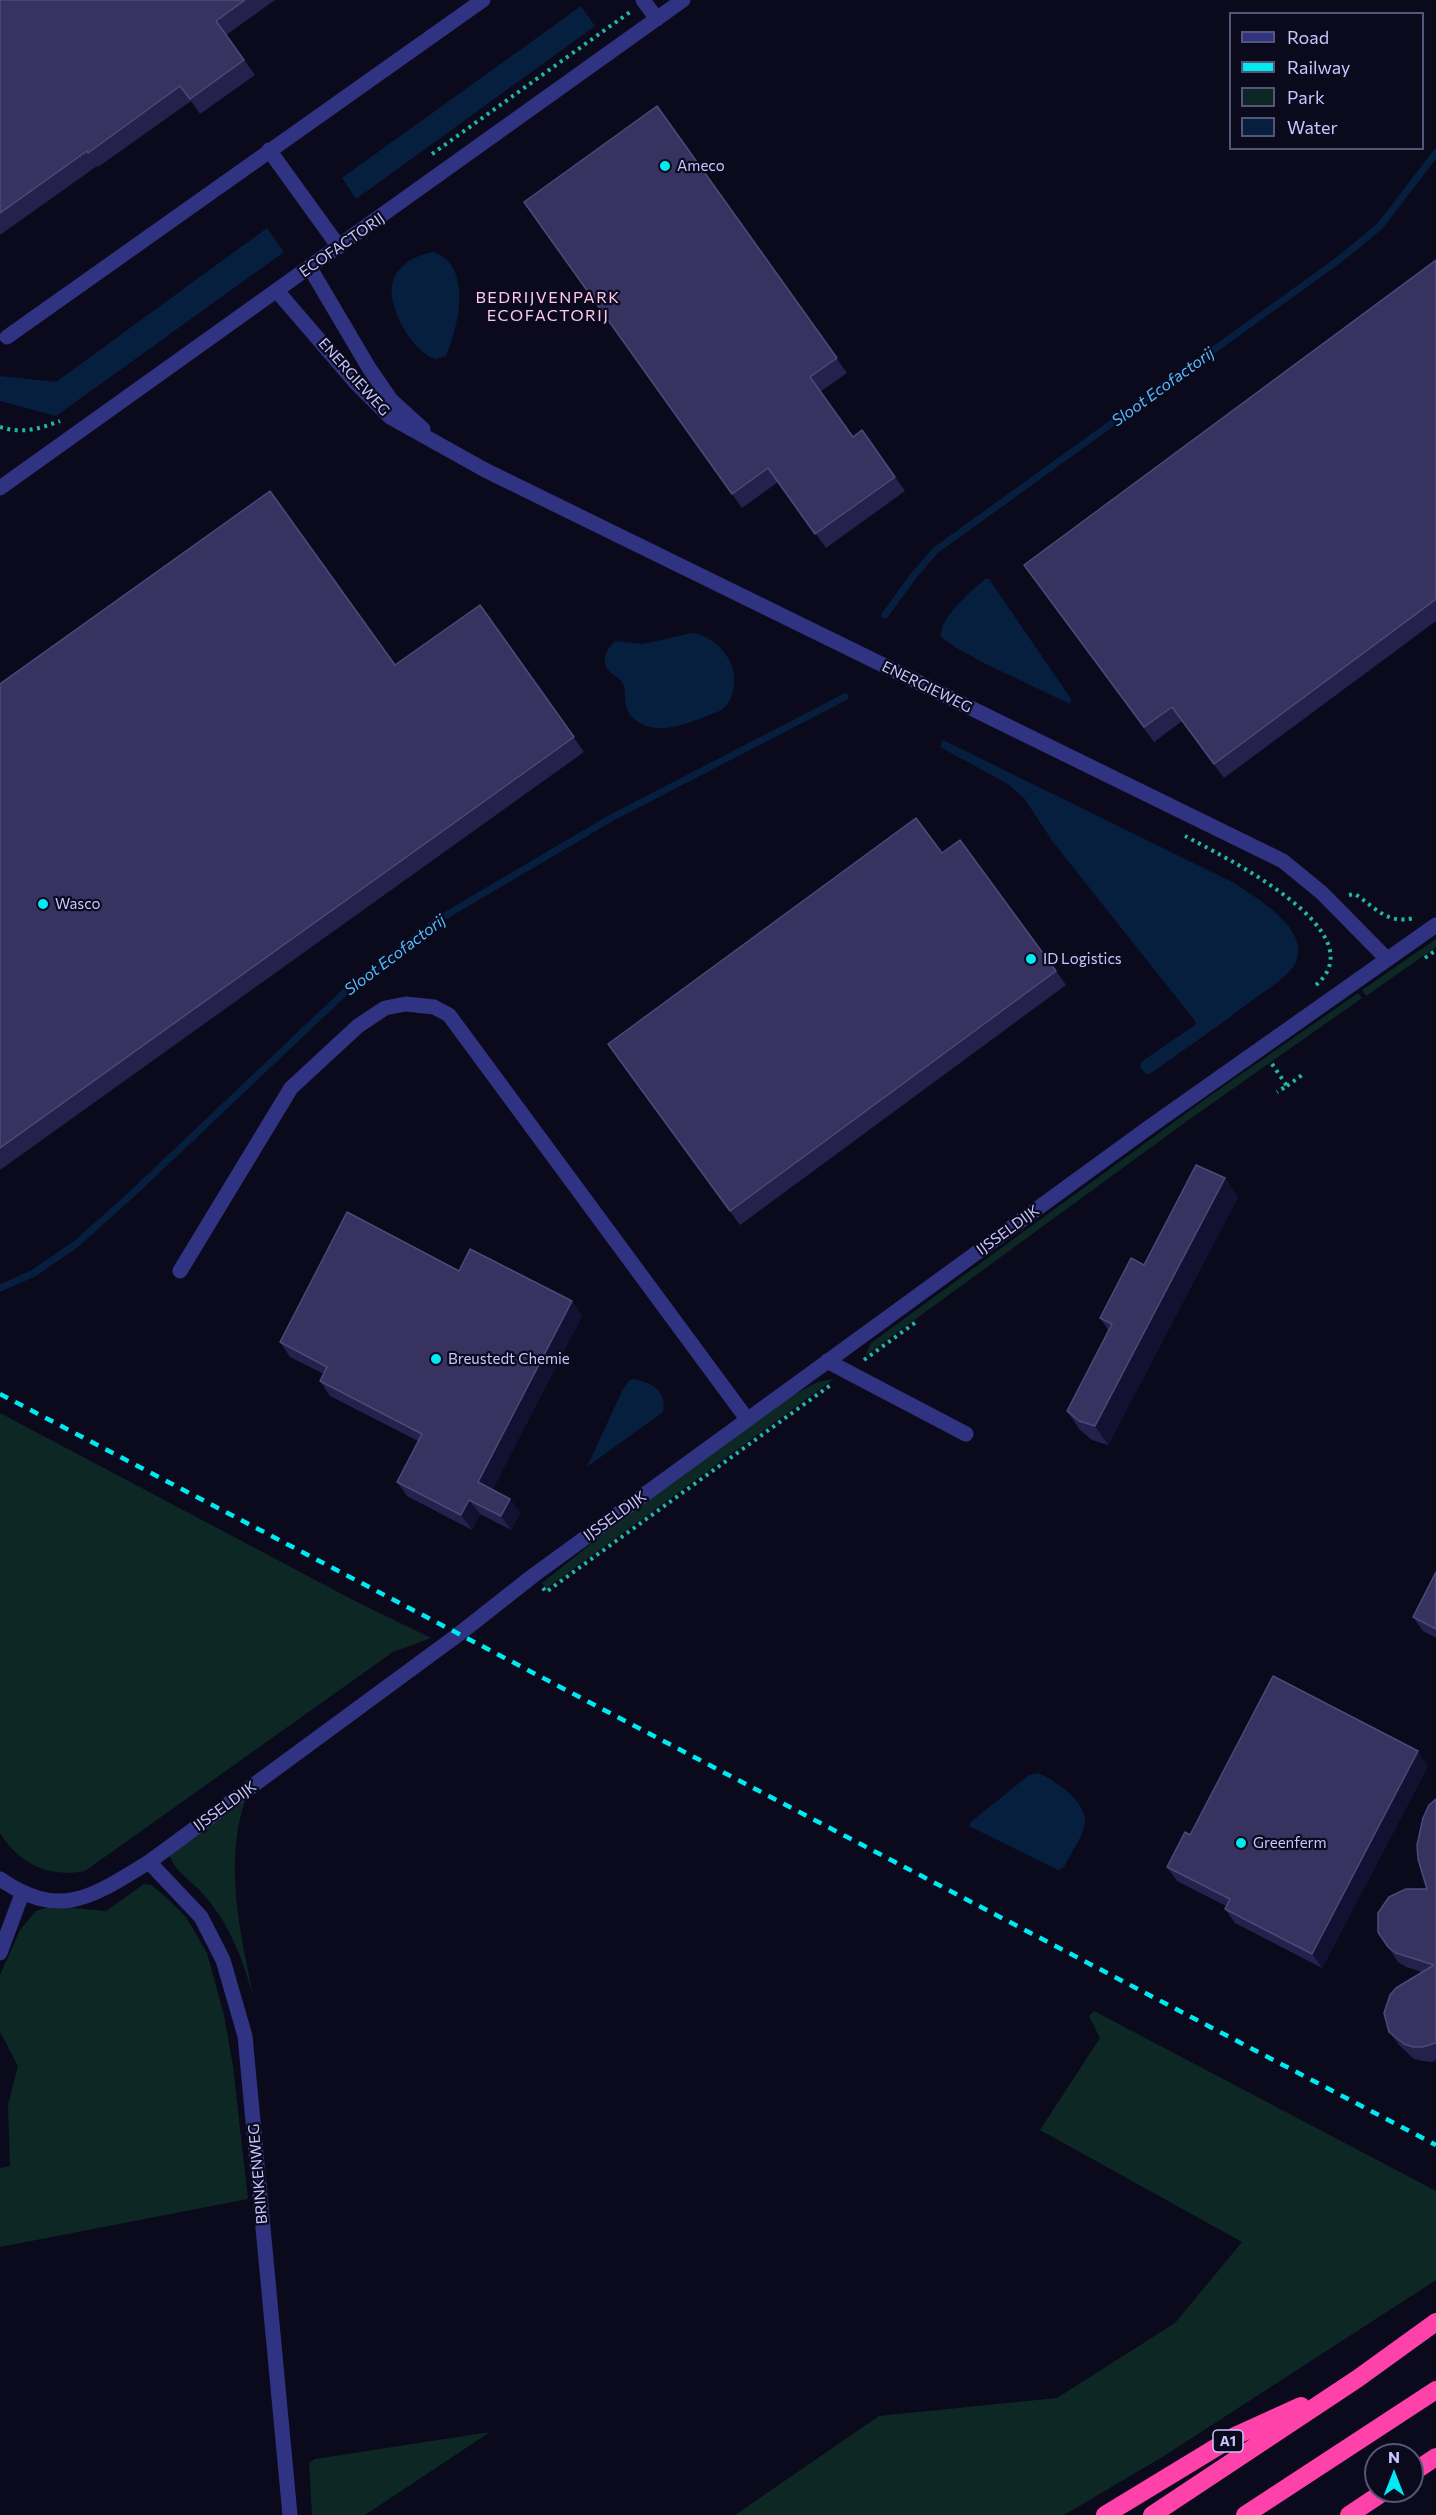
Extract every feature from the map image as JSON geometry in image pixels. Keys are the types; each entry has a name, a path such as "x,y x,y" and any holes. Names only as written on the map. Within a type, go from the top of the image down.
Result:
{"highway":[{"name":"A1","path":"1152,2515 1357,2379 1436,2322"},
{"name":"A1","path":"1105,2515 1235,2436 1357,2379"},
{"path":"1245,2515 1436,2390"},
{"path":"1349,2515 1367,2503"}],"street":[{"path":"7,337 483,0"},
{"path":"643,0 657,19"},
{"name":"ECOFACTORIJ","path":"3,481 310,268 683,0"},
{"path":"269,150 339,247"},
{"name":"ENERGIEWEG","path":"310,268 369,368 391,400 444,448"},
{"name":"ENERGIEWEG","path":"277,291 357,384 390,417 444,448 1283,861 1334,905 1387,959"},
{"name":"IJSSELDIJK","path":"22,1894 56,1902 77,1901 109,1887 149,1862 747,1419 1148,1128 1436,925"},
{"path":"180,1271 291,1088 358,1026 385,1008 406,1004 434,1006 449,1015 747,1419"},
{"path":"827,1361 966,1434"},
{"name":"BRINKENWEG","path":"149,1862 201,1917 223,1960 245,2036 290,2515"},
{"path":"0,1879 22,1894 0,1953"}],"path":[{"path":"0,427 12,431 44,428"},
{"path":"1314,986 1325,977 1331,962 1326,940 1312,921 1348,895 1355,894 1387,917 1407,920 1417,917"},
{"path":"1418,962 1436,950"},
{"path":"1262,1071 1281,1057"},
{"path":"1272,1064 1287,1086"},
{"path":"1277,1092 1302,1075"},
{"path":"534,1575 546,1592 924,1316"}],"green space":[{"path":"1436,939 1436,947 1366,996 1362,990"},
{"path":"1358,993 1362,998 1190,1119 865,1356 871,1343 1211,1095"},
{"path":"834,1379 546,1589 542,1583 747,1419 818,1382"},
{"path":"0,1413 355,1601 431,1638 393,1652 85,1871 59,1872 36,1866 16,1853 0,1833"},
{"path":"245,1801 236,1849 236,1898 253,1995 240,1957 224,1922 204,1895 172,1862 169,1855"},
{"path":"144,1884 151,1885 186,1917 207,1953 224,2015 233,2066 248,2199 0,2247 0,2168 10,2166 8,2105 18,2066 0,2032 0,1975 20,1930 36,1911 53,1906 106,1911"},
{"path":"1094,2011 1436,2191 1436,2280 1164,2456 1064,2515 735,2515 879,2416 1057,2398 1175,2323 1242,2242 1040,2130 1100,2038 1089,2016"},
{"path":"490,2432 365,2515 312,2515 309,2463 315,2459"}],"water":[{"path":"581,6 595,26 356,199 342,178"},
{"path":"267,228 284,252 56,416 0,401 0,376 56,382"},
{"path":"433,252 446,259 454,270 459,298 451,343 446,356 436,359 419,349 411,340 398,317 392,295 394,279 402,267 419,256"},
{"path":"985,579 989,579 1071,699 1070,704 986,664 941,637 941,630 950,614"},
{"path":"692,633 714,642 729,660 734,682 733,693 727,705 715,713 672,727 654,728 637,721 631,716 626,706 623,685 605,664 605,656 609,648 615,641 643,644"},
{"path":"943,740 1234,883 1272,910 1289,927 1298,946 1294,966 1271,987 1150,1074 1146,1074 1140,1067 1141,1062 1195,1025 1196,1022 1053,842 1024,798 1008,784 940,747"},
{"path":"634,1379 653,1386 661,1393 663,1412 587,1467 622,1391 629,1380"},
{"path":"1038,1773 1069,1793 1081,1807 1084,1815 1084,1828 1079,1840 1064,1867 1058,1870 969,1826 1029,1775"}],"building":[{"path":"0,0 245,0 216,21 244,60 190,99 180,86 0,213"},
{"path":"657,106 837,358 810,377 853,437 862,430 895,477 815,534 768,468 732,494 524,202"},
{"path":"1436,260 1436,599 1214,764 1172,707 1144,727 1024,565"},
{"path":"270,491 395,665 480,605 574,737 0,1148 0,684"},
{"path":"916,818 942,853 960,840 1056,971 730,1211 608,1044"},
{"path":"1196,1165 1225,1178 1095,1426 1079,1421 1067,1411 1112,1324 1100,1318 1131,1258 1144,1265"},
{"path":"347,1212 459,1271 470,1249 572,1301 478,1482 510,1499 501,1516 469,1500 461,1515 397,1482 422,1434 320,1381 327,1367 280,1342"},
{"path":"1436,1572 1436,1629 1413,1617"},
{"path":"1273,1676 1418,1751 1312,1954 1225,1909 1230,1899 1167,1867 1185,1832 1190,1835"},
{"path":"1436,1799 1436,2043 1413,2047 1404,2044 1389,2032 1384,2013 1390,1995 1396,1988 1434,1965 1396,1953 1388,1947 1378,1932 1378,1913 1389,1897 1406,1889 1427,1889 1418,1859 1417,1845 1423,1818 1429,1805"}],"waterway":[{"name":"Sloot Ecofactorij","path":"885,615 914,575 936,550 1340,259 1380,226 1436,153"},
{"name":"Sloot Ecofactorij","path":"0,1288 34,1273 76,1244 345,992 438,920 611,818 845,697"}],"railway":[{"path":"0,1394 1436,2145"}],"place":[{"name":"Ameco","path":"665,166"},
{"name":"Wasco","path":"43,904"},
{"name":"ID Logistics","path":"1031,959"},
{"name":"Breustedt Chemie","path":"436,1359"},
{"name":"Greenferm","path":"1241,1843"}],"district":[{"name":"BEDRIJVENPARK ECOFACTORIJ","path":"548,307"}]}
